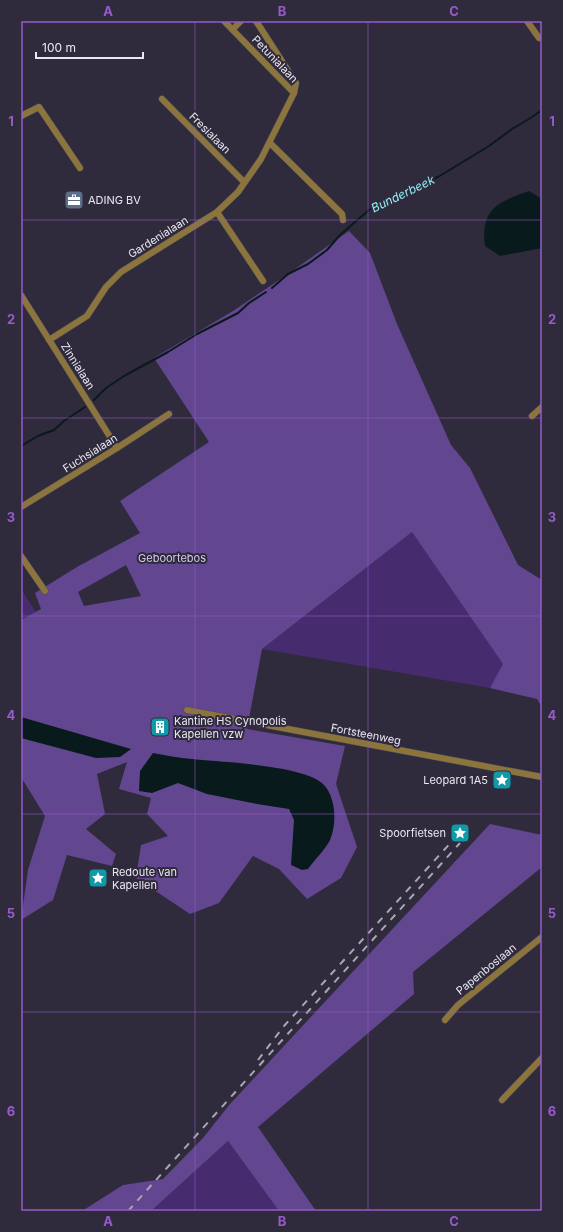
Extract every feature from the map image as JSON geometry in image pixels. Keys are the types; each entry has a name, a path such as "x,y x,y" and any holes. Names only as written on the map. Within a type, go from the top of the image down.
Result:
{"street":[{"name":"Petunialaan","path":"224,21 294,94"},
{"path":"232,29 241,21"},
{"name":"Petunialaan","path":"256,21 296,82 294,94"},
{"path":"527,21 540,38 542,37"},
{"name":"Gardenialaan","path":"50,340 87,316 106,287 121,272 218,212 238,192 261,159 294,94"},
{"name":"Fresialaan","path":"162,99 244,182"},
{"path":"21,116 39,107 80,168"},
{"path":"270,143 342,214 343,220"},
{"path":"218,212 263,281"},
{"name":"Zinnialaan","path":"21,295 117,448"},
{"path":"532,416 542,407"},
{"name":"Fuchsialaan","path":"21,507 169,414"},
{"path":"21,556 44,591"},
{"name":"Fortsteenweg","path":"187,710 542,777"},
{"name":"Papenboslaan","path":"445,1020 458,1005 542,937"},
{"path":"502,1100 542,1058"}],"shaded area":[{"path":"529,191 542,199 542,248 500,256 485,246 485,223 489,215 500,203"},
{"path":"412,532 504,665 490,688 262,649"},
{"path":"21,589 36,612 21,620"},
{"path":"21,717 131,749 120,757 96,758 21,738"},
{"path":"153,753 187,759 241,763 282,769 315,778 328,790 333,804 334,826 330,840 308,869 302,870 291,865 294,820 289,809 207,794 178,783 152,793 139,791 140,771"},
{"path":"228,1141 279,1211 151,1211"}],"green space":[{"name":"Geboortebos","path":"349,231 370,253 397,324 451,445 470,468 518,565 542,580 542,707 537,699 490,688 503,664 412,532 262,649 247,729 345,746 336,784 357,847 341,878 307,899 279,869 253,856 219,903 190,914 136,878 141,845 168,836 147,814 151,798 119,789 127,762 97,774 105,814 86,829 116,854 112,866 67,855 53,900 21,920 28,870 45,816 21,777 21,620 41,609 35,593 77,567 140,533 120,501 209,442 154,358 233,311","holes":["126,565 141,596 84,606 78,592"]},
{"path":"490,824 542,835 542,867 413,972 414,994 258,1127 316,1211 279,1211 228,1141 151,1211 82,1211 123,1185 163,1179 203,1138 230,1104"}],"waterway":[{"name":"Bunderbeek","path":"272,288 288,274 308,264 327,250 340,235 369,210 403,191 438,177 489,146 542,110"},
{"name":"Bunderbeek","path":"94,400 106,388 124,376 197,334 238,313 249,303 266,292"},
{"name":"Bunderbeek","path":"21,446 38,436 54,430 64,421 85,407"}],"railway":[{"path":"258,1060 284,1026 454,839"},
{"path":"128,1211 460,843"}],"place":[{"name":"ADING BV","path":"74,200"},
{"name":"Kantine HS Cynopolis Kapellen vzw","path":"160,727"},
{"name":"Leopard 1A5","path":"502,780"},
{"name":"Spoorfietsen","path":"460,833"},
{"name":"Redoute van Kapellen","path":"98,878"}]}
